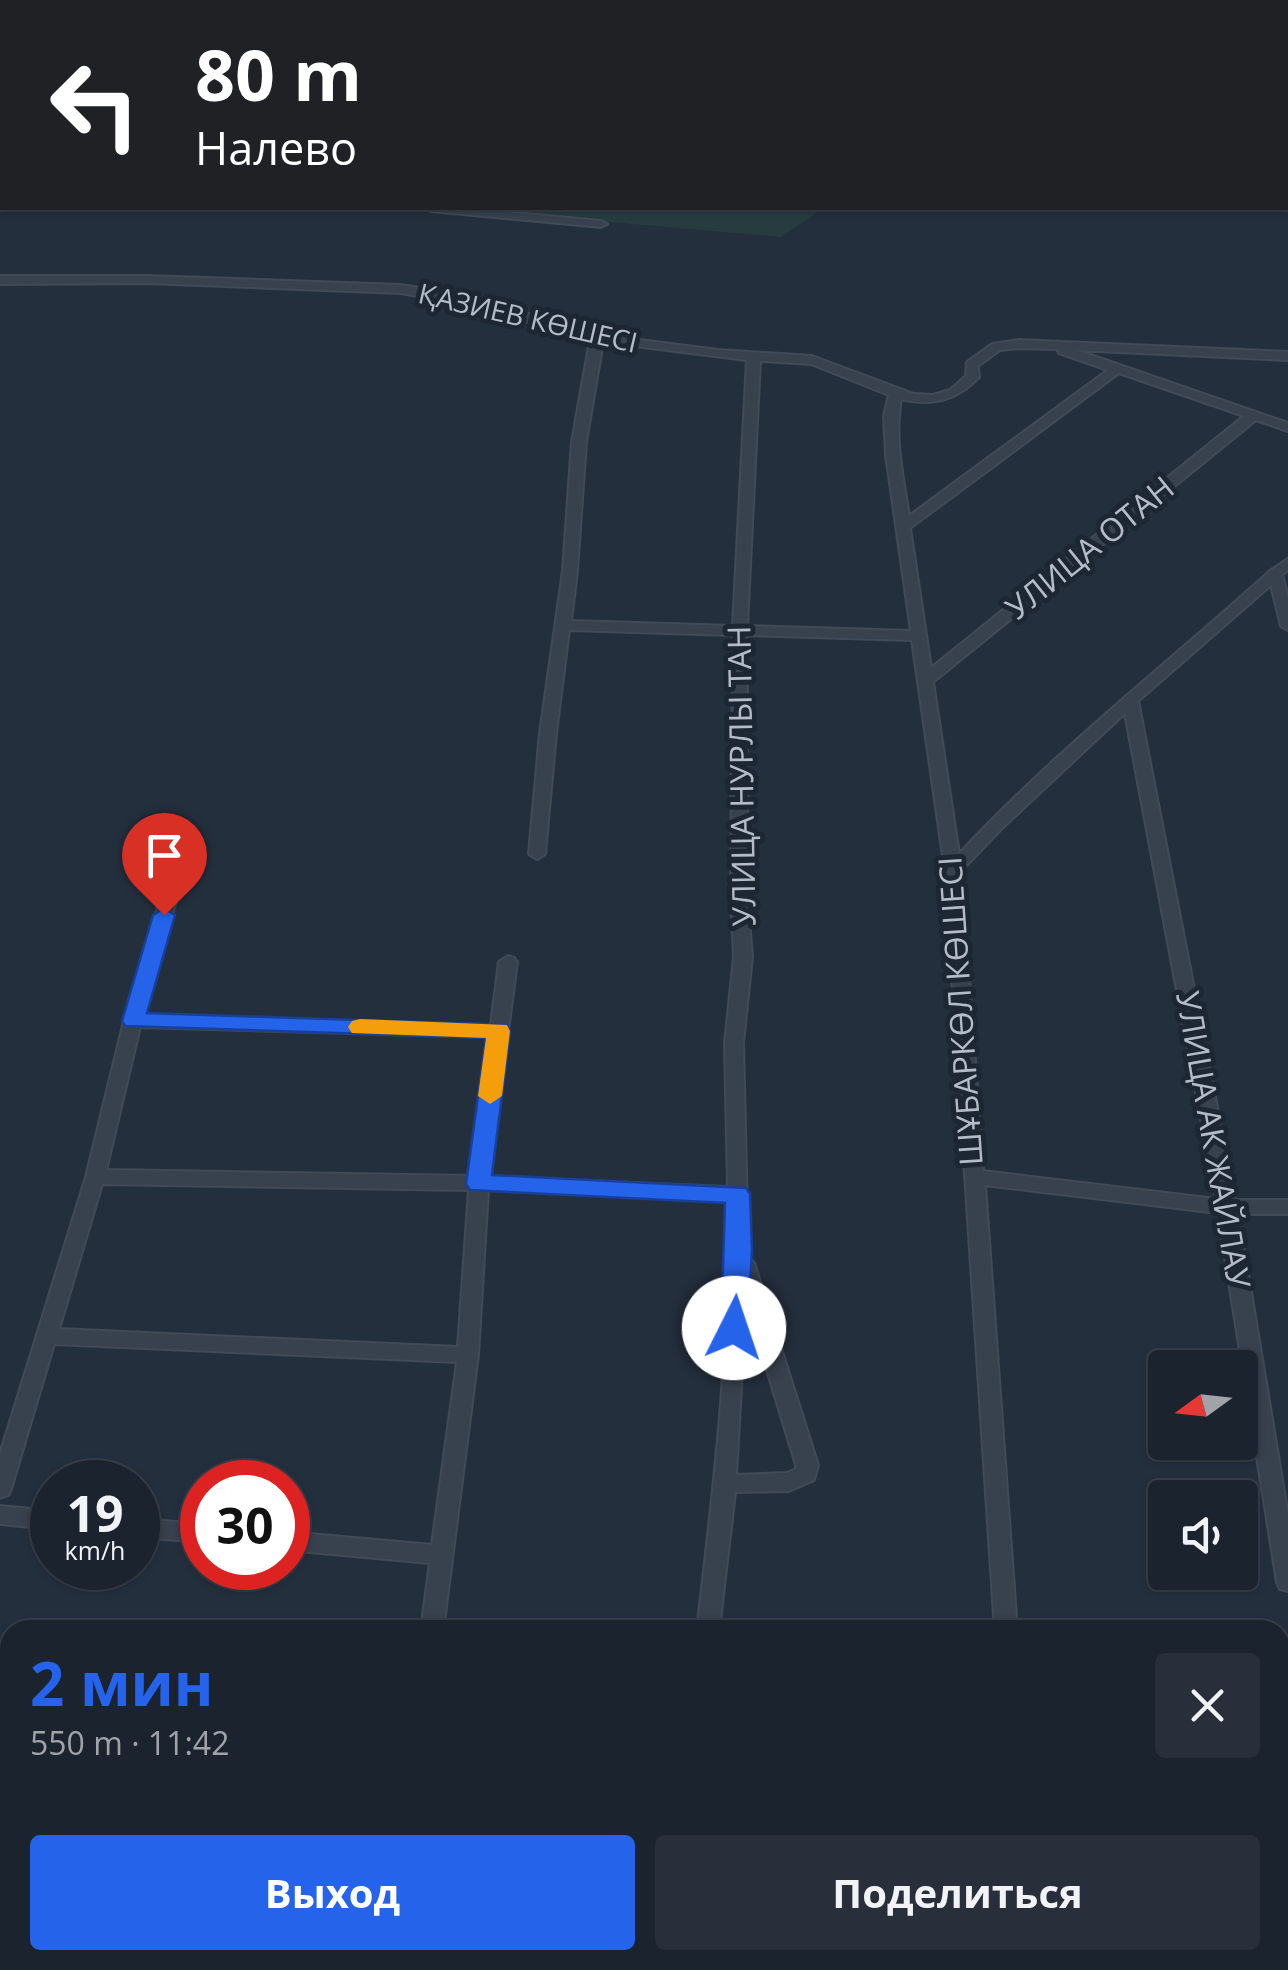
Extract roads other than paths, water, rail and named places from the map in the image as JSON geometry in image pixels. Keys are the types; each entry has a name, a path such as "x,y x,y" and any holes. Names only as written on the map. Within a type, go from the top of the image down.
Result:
{"street":[{"path":"451,210 601,224"},
{"name":"ҚАЗИЕВ КӨШЕСІ","path":"0,280 383,287 460,298 597,338 754,357 810,359 894,395"},
{"path":"537,854 578,442 597,338"},
{"path":"1043,343 1288,427"},
{"path":"894,395 920,398 954,392 972,377 971,365 996,347 1043,343 1288,356"},
{"name":"УЛИЦА НУРЛЫ ТАН","path":"740,1250 734,1042 742,990 744,929 739,896 740,628 754,357"},
{"path":"904,525 1117,369"},
{"name":"ШҰБАРКӨЛ КӨШЕСІ","path":"894,395 891,430 953,870 1005,1620"},
{"name":"УЛИЦА ОТАН","path":"926,680 1254,416"},
{"path":"1282,568 1288,626"},
{"path":"953,870 1130,700 1282,568"},
{"path":"562,625 920,636"},
{"name":"УЛИЦА АК ЖАЙЛАУ","path":"1130,700 1228,1207 1288,1582"},
{"path":"0,1489 95,1177 184,844"},
{"path":"433,1620 468,1355 478,1184 508,962"},
{"path":"134,1021 499,1031"},
{"path":"95,1177 478,1184 738,1194"},
{"path":"973,1177 1228,1207 1288,1207"},
{"path":"724,1484 789,1482 806,1474 740,1250"},
{"path":"709,1620 724,1484 740,1250"},
{"path":"46,1336 468,1355"},
{"path":"0,1515 30,1518"},
{"path":"310,1543 442,1555"}]}
